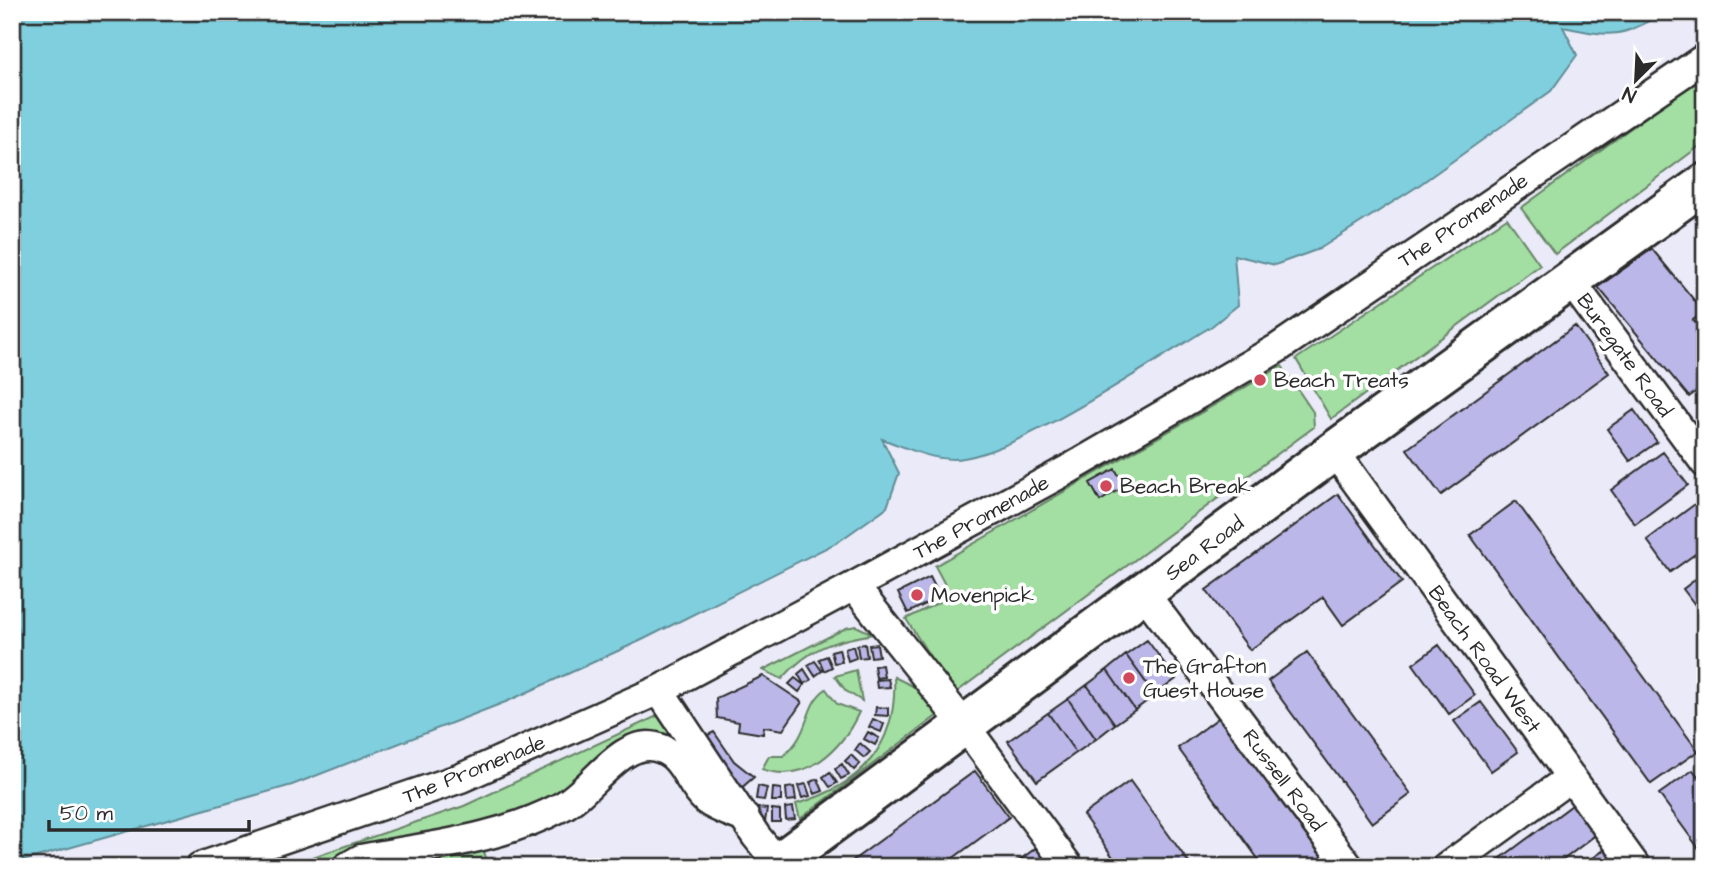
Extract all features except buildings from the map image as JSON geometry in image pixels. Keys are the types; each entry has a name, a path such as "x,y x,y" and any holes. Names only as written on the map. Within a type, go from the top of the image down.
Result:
{"street":[{"name":"The Promenade","path":"200,867 461,778 659,690 854,586 1069,469 1278,348 1705,58"},
{"name":"Sea Road","path":"777,866 1334,451 1705,183"},
{"name":"Buregate Road","path":"1570,280 1705,463"},
{"name":"Beach Road West","path":"1334,451 1636,867"},
{"path":"854,586 965,726 1069,867"},
{"name":"Russell Road","path":"1144,593 1349,867"},
{"path":"659,690 777,866"},
{"path":"347,867 361,859 460,843 561,807 590,788 625,752 640,746 656,747 673,754 706,800 745,818"},
{"path":"1447,867 1571,777"}],"green space":[{"path":"1705,74 1705,142 1555,254 1521,208"},
{"path":"1507,218 1540,265 1331,419 1296,359"},
{"path":"1282,366 1313,412 1314,427 954,694 906,619 951,596 935,566"},
{"path":"856,626 873,634 845,640 812,652 782,679 763,670 846,628"},
{"path":"856,670 862,701 846,691 835,676"},
{"path":"894,677 917,688 938,715 800,819 796,804 839,786 857,774 871,759 890,723"},
{"path":"826,689 837,704 859,712 843,739 832,751 808,768 778,773 762,769 769,756 783,756 792,747 799,738 814,703"},
{"path":"670,710 739,814 654,744 589,786 479,836 489,867 283,867 464,806"}],"water":[{"path":"12,12 1664,12 1637,27 1615,33 1593,33 1563,27 1577,55 1551,91 1415,188 1319,249 1275,265 1234,255 1238,305 1212,326 1046,426 979,455 953,459 926,455 882,439 899,473 887,507 838,542 642,640 508,701 292,785 12,864"}],"place":[{"name":"Beach Treats","path":"1260,380"},
{"name":"Beach Break","path":"1106,486"},
{"name":"Movenpick","path":"917,595"},
{"name":"The Grafton Guest House","path":"1129,678"}]}
